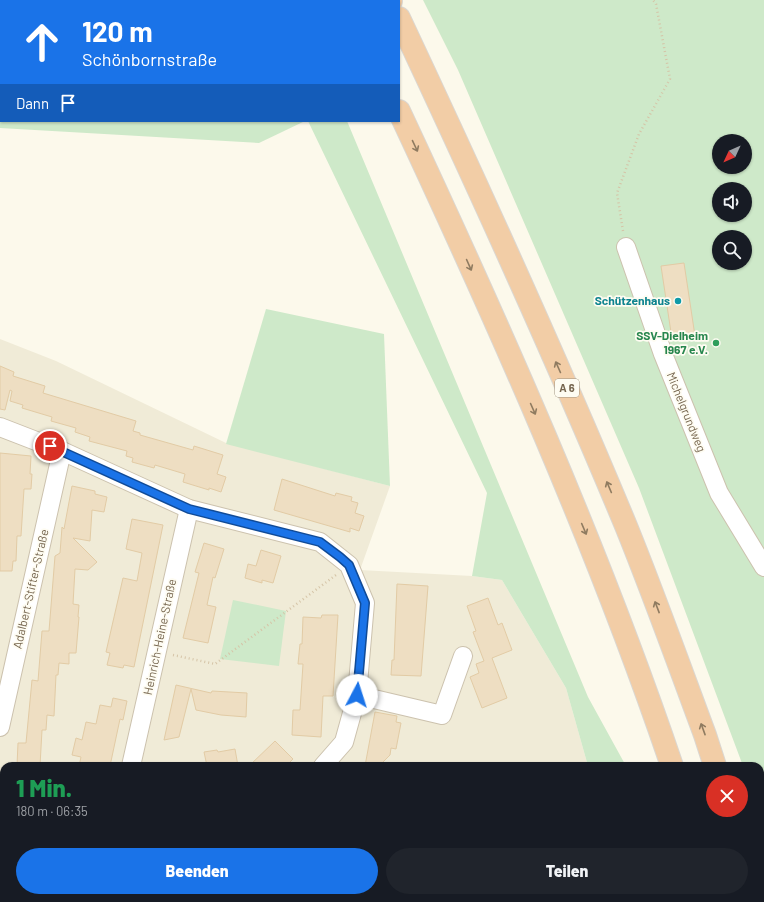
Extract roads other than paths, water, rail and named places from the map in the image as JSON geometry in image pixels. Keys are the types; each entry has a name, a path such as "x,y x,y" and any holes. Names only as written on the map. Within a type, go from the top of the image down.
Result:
{"highway":[{"name":"A 6","path":"400,20 459,145 580,418 626,528 689,691 714,762"},
{"path":"400,113 539,423 588,539 628,642 671,762"}],"street":[{"name":"Michelgrundweg","path":"626,247 663,354 719,493 764,567"},
{"path":"0,427 62,451 189,509 320,542 349,565 365,603 357,695 344,742 326,762"},
{"name":"Adalbert-Stifter-Straße","path":"0,727 62,451"},
{"name":"Heinrich-Heine-Straße","path":"132,762 158,652 189,509"},
{"path":"357,695 442,715 463,656"}],"place":[{"name":"Schützenhaus","path":"678,301"},
{"name":"SSV-Dielheim 1967 e.V.","path":"716,343"}]}
